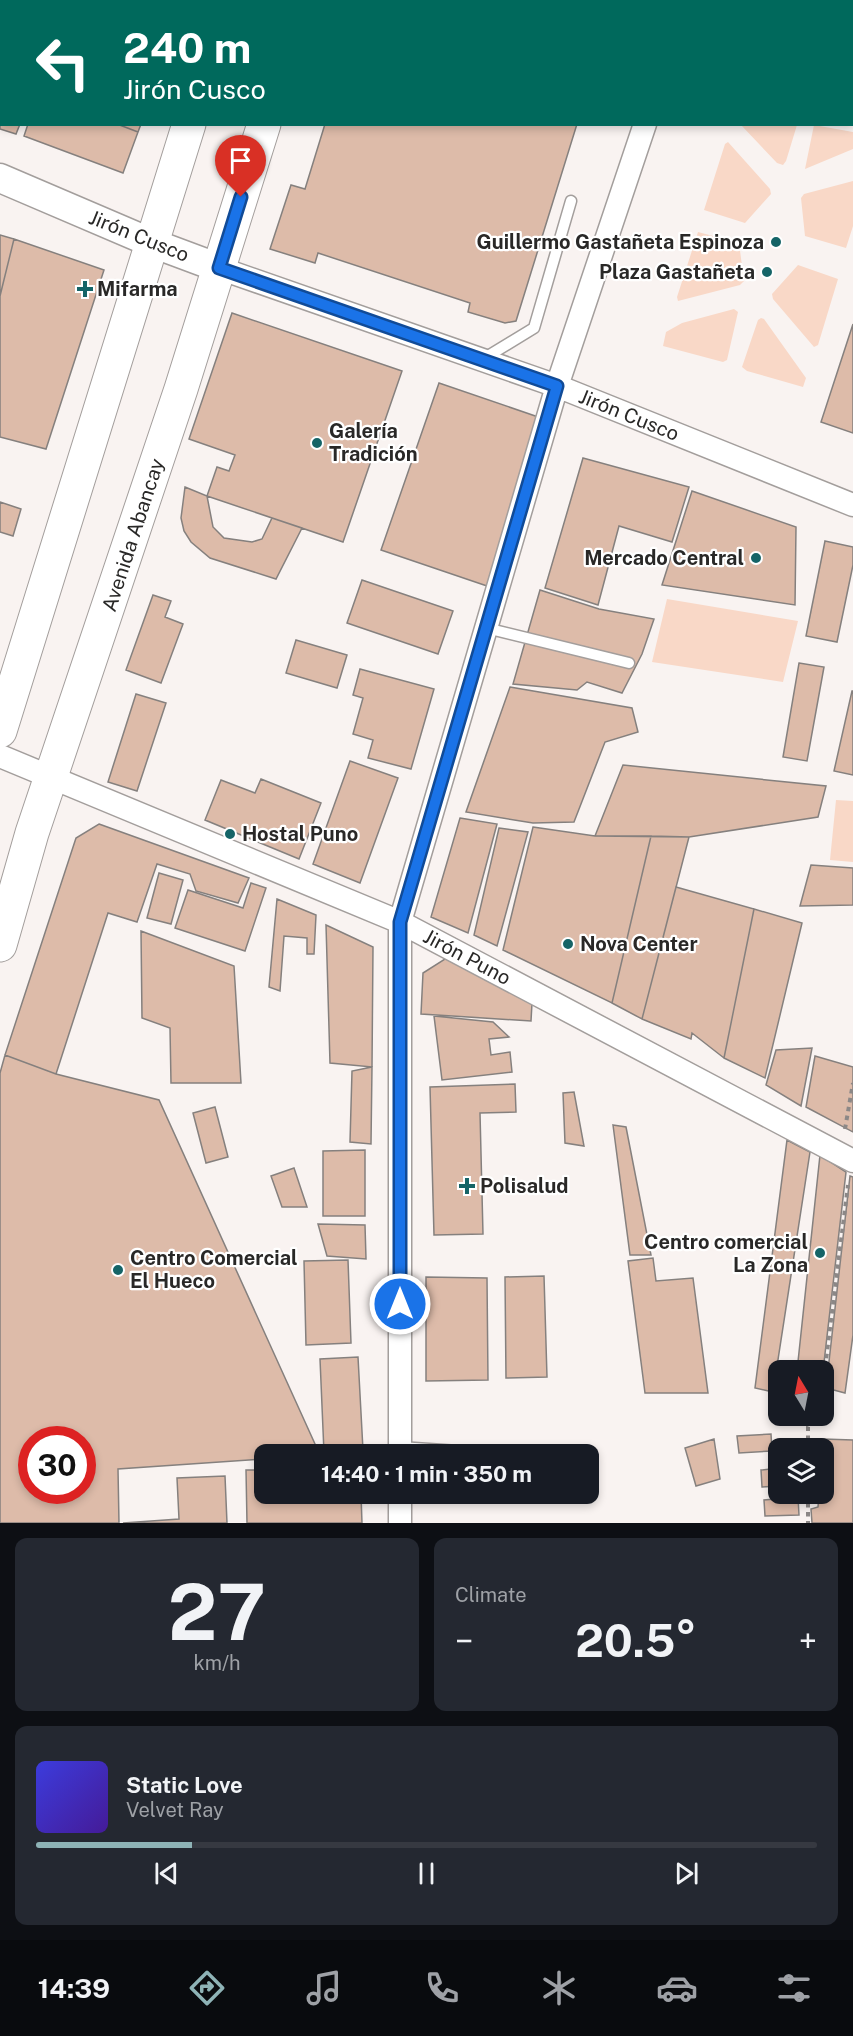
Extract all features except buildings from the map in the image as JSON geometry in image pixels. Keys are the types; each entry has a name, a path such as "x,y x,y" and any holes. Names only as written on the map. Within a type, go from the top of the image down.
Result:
{"main road":[{"path":"0,731 188,126"},
{"name":"Avenida Abancay","path":"0,945 32,833 219,268 263,126"}],"street":[{"path":"400,1444 400,922 557,386 644,126"},
{"name":"Jirón Cusco","path":"0,178 152,243 479,361 557,386 853,505"},
{"name":"Jirón Puno","path":"0,756 400,922 848,1159"},
{"path":"400,1504 400,1523"}],"lane":[{"path":"479,361 534,328 571,201"},
{"path":"486,628 629,663"}],"path":[{"path":"826,1360 848,1159 853,1083"},
{"path":"808,1504 808,1523"}],"shaded area":[{"path":"742,126 797,126 786,161 783,165 777,163"},
{"path":"814,126 853,132 853,149 805,169"},
{"path":"728,142 770,189 771,194 745,223 704,210 725,144"},
{"path":"853,181 853,226 846,248 805,236 801,198 804,194"},
{"path":"698,232 739,243 744,281 740,285 678,301 677,297"},
{"path":"798,265 838,279 818,345 814,347 773,299 772,294"},
{"path":"734,309 738,312 727,360 723,362 663,346 666,332 682,323"},
{"path":"764,319 806,378 803,387 747,371 742,367 758,320"},
{"path":"667,599 798,621 783,682 652,662"},
{"path":"836,800 853,801 853,862 830,860"}],"place":[{"name":"Guillermo Gastañeta Espinoza","path":"776,242"},
{"name":"Plaza Gastañeta","path":"767,272"},
{"name":"Mifarma","path":"85,289"},
{"name":"Galería Tradición","path":"317,443"},
{"name":"Mercado Central","path":"756,558"},
{"name":"Hostal Puno","path":"230,834"},
{"name":"Nova Center","path":"568,944"},
{"name":"Polisalud","path":"467,1186"},
{"name":"Centro comercial La Zona","path":"820,1253"},
{"name":"Centro Comercial El Hueco","path":"118,1270"}],"route":[{"path":"241,197 219,268 479,361 557,386 400,922 400,1304"}]}
